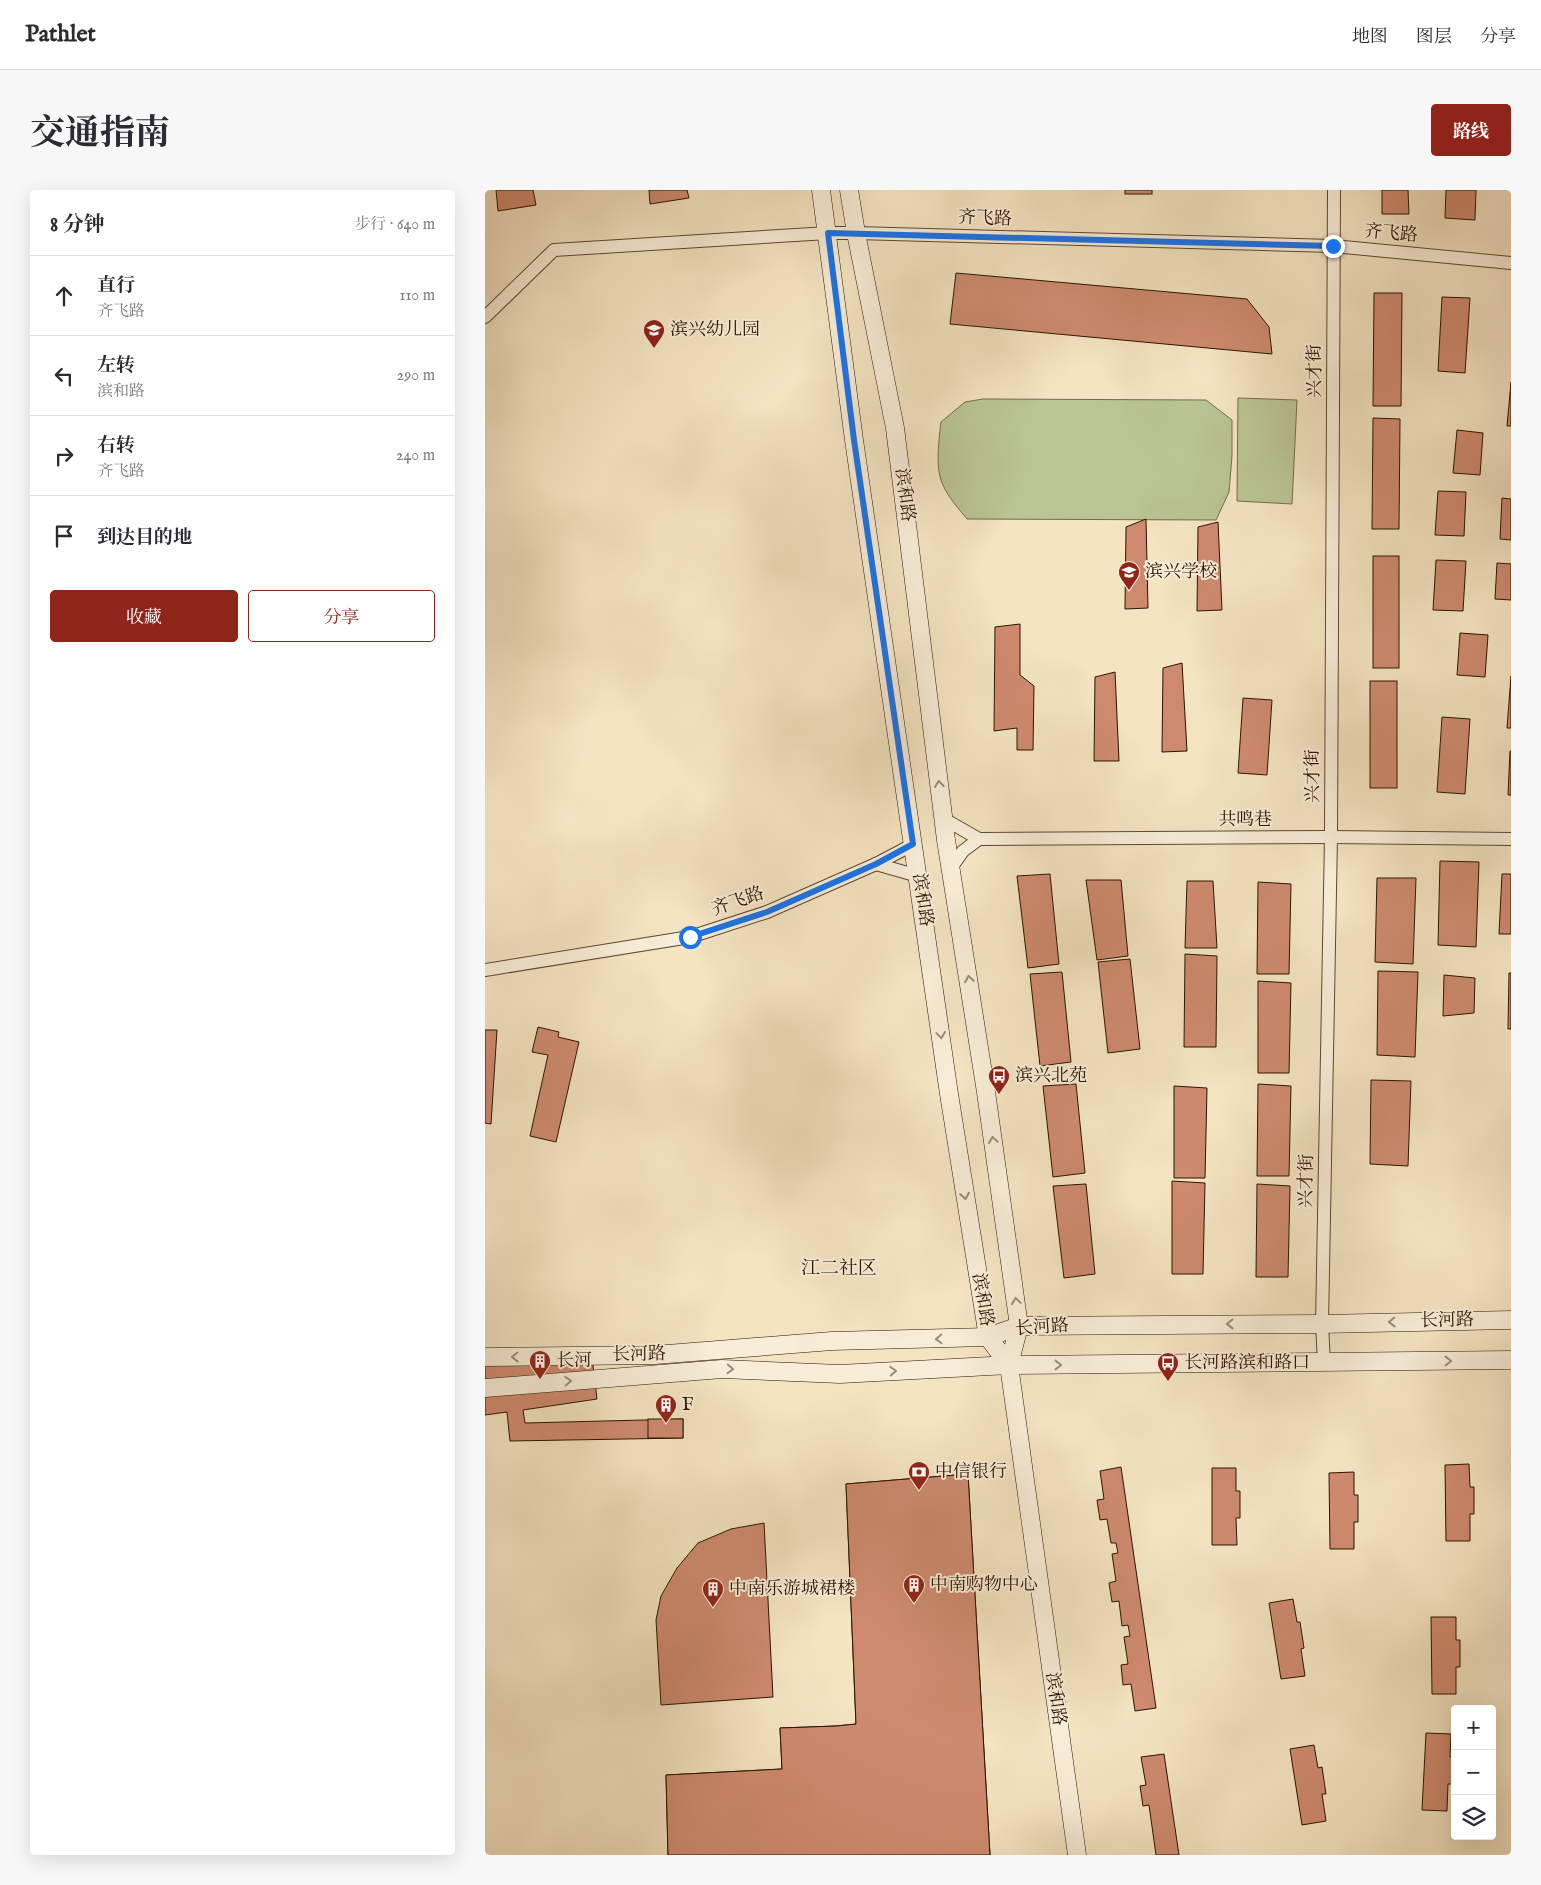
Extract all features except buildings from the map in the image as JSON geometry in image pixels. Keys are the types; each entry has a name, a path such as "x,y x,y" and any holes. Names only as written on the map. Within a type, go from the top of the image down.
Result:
{"main road":[{"name":"滨和路","path":"821,190 856,449 949,1094 988,1337 1009,1365"},
{"name":"滨和路","path":"849,190 895,428 944,819 986,1092 1019,1326 1009,1365 1077,1855"},
{"name":"长河路","path":"485,1357 655,1356 832,1341 988,1337 1019,1326 1322,1324 1511,1320"},
{"name":"长河路","path":"485,1388 722,1369 840,1374 1009,1365 1511,1360"}],"street":[{"name":"兴才街","path":"1323,1362 1322,1324 1331,837 1333,246 1335,190"},
{"name":"齐飞路","path":"485,317 554,250 828,233 1333,246 1511,263"},
{"path":"944,819 979,839 961,853 951,868"},
{"name":"共鸣巷","path":"979,839 1331,837 1511,839"},
{"name":"齐飞路","path":"485,970 690,937 767,912 876,864 913,844"},
{"path":"876,864 918,876"}],"green space":[{"path":"1238,398 1297,400 1292,504 1237,501"},
{"path":"983,399 1206,400 1232,420 1229,492 1216,520 967,519 947,493 940,476 938,453 941,422 965,402"}],"place":[{"name":"滨兴幼儿园","path":"654,349"},
{"name":"滨兴学校","path":"1129,591"},
{"name":"滨兴北苑","path":"999,1095"},
{"name":"长河","path":"540,1380"},
{"name":"长河路滨和路口","path":"1168,1382"},
{"name":"F","path":"666,1424"},
{"name":"中信银行","path":"919,1491"},
{"name":"中南购物中心","path":"914,1604"},
{"name":"中南乐游城裙楼","path":"713,1608"}],"district":[{"name":"江二社区","path":"839,1269"}],"route":[{"path":"690,937 767,912 876,864 913,844 854,440 828,233 1333,246"}]}
